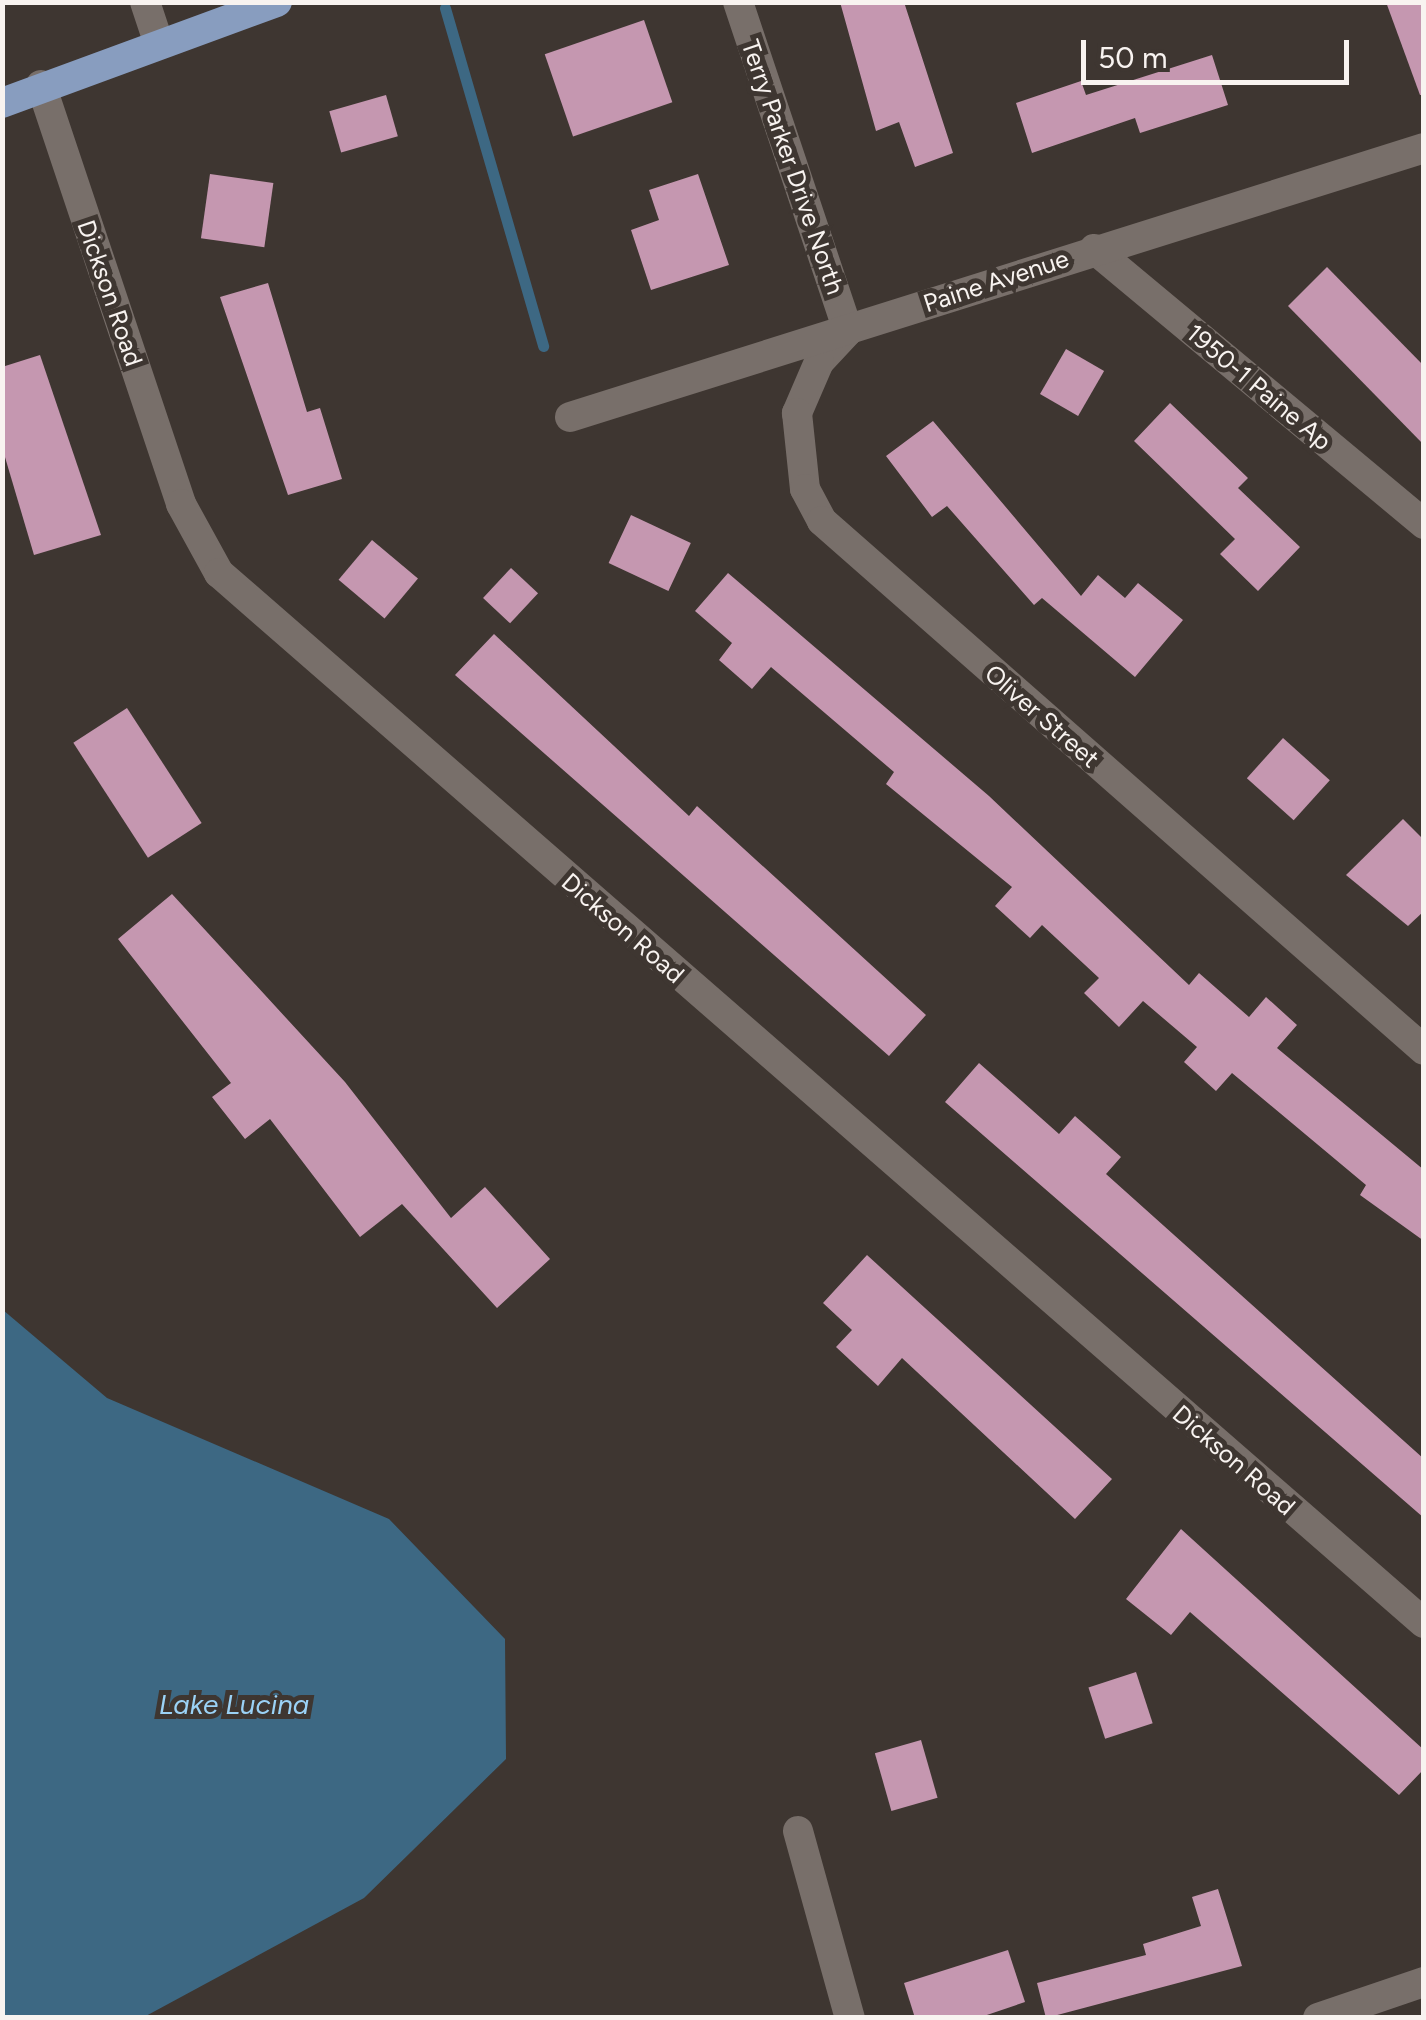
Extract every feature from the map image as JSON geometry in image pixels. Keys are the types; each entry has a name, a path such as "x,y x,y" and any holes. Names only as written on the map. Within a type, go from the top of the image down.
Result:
{"main road":[{"path":"2,103 40,84 277,2"}],"street":[{"path":"145,2 158,41"},
{"name":"Terry Parker Drive North","path":"738,2 848,330"},
{"name":"Dickson Road","path":"40,84 181,504 218,573 1424,1623"},
{"name":"Paine Avenue","path":"570,417 1424,148"},
{"name":"1950-1 Paine Ap","path":"1094,249 1424,524"},
{"name":"Oliver Street","path":"848,330 819,362 797,413 804,488 822,521 1424,1050"},
{"path":"798,1831 850,2018"},
{"path":"1318,2018 1424,1982"}],"water":[{"name":"Lake Lucina","path":"3,1310 107,1398 389,1519 505,1639 506,1759 364,1898 144,2017 3,2017"}],"building":[{"path":"840,2 904,2 953,153 915,167 899,122 876,131"},
{"path":"1386,2 1424,2 1424,95 1420,95"},
{"path":"644,20 672,102 573,136 545,54"},
{"path":"1212,55 1228,105 1140,133 1135,118 1032,153 1016,103 1081,81 1086,95"},
{"path":"386,95 398,136 341,153 329,111"},
{"path":"210,174 273,183 264,247 201,238"},
{"path":"698,174 729,265 651,290 631,230 659,220 649,190"},
{"path":"1327,267 1424,366 1424,445 1288,306"},
{"path":"268,283 307,412 320,408 342,479 288,495 220,297"},
{"path":"1066,349 1104,371 1078,416 1040,394"},
{"path":"40,355 101,535 34,555 2,447 2,367"},
{"path":"1170,403 1248,478 1238,488 1300,547 1258,591 1220,554 1235,539 1134,441"},
{"path":"933,421 1081,596 1098,575 1125,598 1138,583 1183,620 1135,677 1042,598 1034,605 947,506 932,517 886,456"},
{"path":"631,515 691,543 668,591 609,563"},
{"path":"372,540 418,579 385,618 339,580"},
{"path":"511,568 538,593 510,623 483,598"},
{"path":"728,573 989,796 1189,985 1199,973 1249,1017 1266,997 1297,1025 1277,1048 1424,1170 1424,1241 1360,1195 1366,1185 1232,1073 1216,1091 1184,1062 1197,1047 1143,1001 1119,1027 1084,993 1099,978 1042,925 1030,938 995,906 1012,887 886,784 894,772 771,667 752,689 719,660 732,643 695,611"},
{"path":"494,634 689,816 697,806 926,1015 889,1056 455,675"},
{"path":"127,708 202,823 148,858 73,743"},
{"path":"1283,738 1330,780 1294,820 1247,778"},
{"path":"1403,819 1424,840 1424,911 1408,926 1346,875"},
{"path":"172,894 345,1082 451,1218 485,1187 550,1259 497,1308 402,1204 360,1237 270,1119 245,1139 212,1097 231,1083 118,939"},
{"path":"979,1063 1059,1134 1075,1116 1121,1157 1106,1174 1424,1459 1424,1518 945,1102"},
{"path":"867,1255 1112,1479 1075,1519 902,1358 878,1386 836,1347 852,1330 823,1303"},
{"path":"1181,1529 1424,1750 1424,1769 1399,1795 1190,1612 1171,1635 1126,1599"},
{"path":"1136,1672 1153,1723 1105,1739 1088,1687"},
{"path":"921,1740 938,1798 891,1811 875,1753"},
{"path":"1218,1889 1242,1966 1046,2018 1037,1983 1146,1955 1143,1944 1201,1926 1192,1897"},
{"path":"1008,1950 1025,2002 978,2018 915,2018 904,1983"}],"waterway":[{"path":"445,8 543,346"}]}
